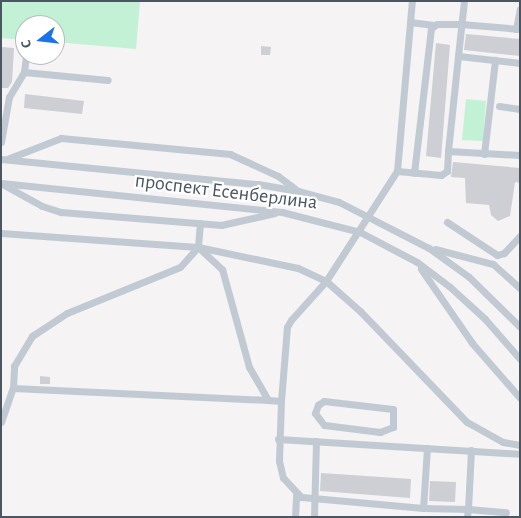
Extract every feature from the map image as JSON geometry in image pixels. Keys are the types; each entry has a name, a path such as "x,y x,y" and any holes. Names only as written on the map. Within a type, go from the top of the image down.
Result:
{"street":[{"path":"295,517 296,496 282,478 278,439 287,327 326,281 360,232 397,171 412,1"},
{"path":"397,171 444,173 464,1"},
{"path":"410,22 518,29 520,9"},
{"path":"414,173 434,25"},
{"path":"458,56 520,63"},
{"path":"484,154 495,60"},
{"path":"1,142 9,96 24,72 25,65"},
{"path":"24,72 108,80"},
{"path":"499,106 520,109"},
{"path":"3,159 61,138 230,154 278,176 298,191"},
{"path":"448,151 520,155"},
{"name":"проспект Есенберлина","path":"3,159 298,191 368,216 430,248 469,277 520,327"},
{"path":"1,183 42,206 61,212 221,225 282,212"},
{"name":"проспект Есенберлина","path":"1,183 282,212 360,232 417,262 485,319 520,359"},
{"path":"447,222 501,255"},
{"path":"1,422 12,388 14,366 32,336 42,327 88,304 160,277 180,266 198,246 200,223"},
{"path":"1,232 198,246 298,268 326,281 410,361 467,422 491,437 520,445"},
{"path":"493,264 520,236"},
{"path":"198,246 222,269 249,367 268,400"},
{"path":"430,248 493,264 520,288"},
{"path":"417,262 472,343 520,398"},
{"path":"12,388 281,401"},
{"path":"324,401 393,409 393,428 380,432 324,426 315,413 318,405 324,401"},
{"path":"380,432 380,444"},
{"path":"278,439 520,454"},
{"path":"314,517 316,441"},
{"path":"422,508 427,448"},
{"path":"467,513 471,450"},
{"path":"296,496 467,513 506,512"}],"green space":[{"path":"1,1 140,1 136,49 65,43 65,15 15,15 15,39 1,38"},
{"path":"466,99 486,101 483,141 462,140"}],"building":[{"path":"466,34 520,39 520,56 464,50"},
{"path":"436,43 450,45 441,158 426,156"},
{"path":"261,46 271,47 270,55 261,55"},
{"path":"1,47 14,48 12,82 8,88 1,88"},
{"path":"25,94 84,101 82,114 24,108"},
{"path":"453,162 520,168 520,183 515,182 510,216 498,221 491,215 489,205 466,203 465,178 451,177"},
{"path":"40,376 50,377 50,384 40,384"},
{"path":"321,473 411,479 410,498 320,491"},
{"path":"430,481 456,482 455,502 429,501"}]}
